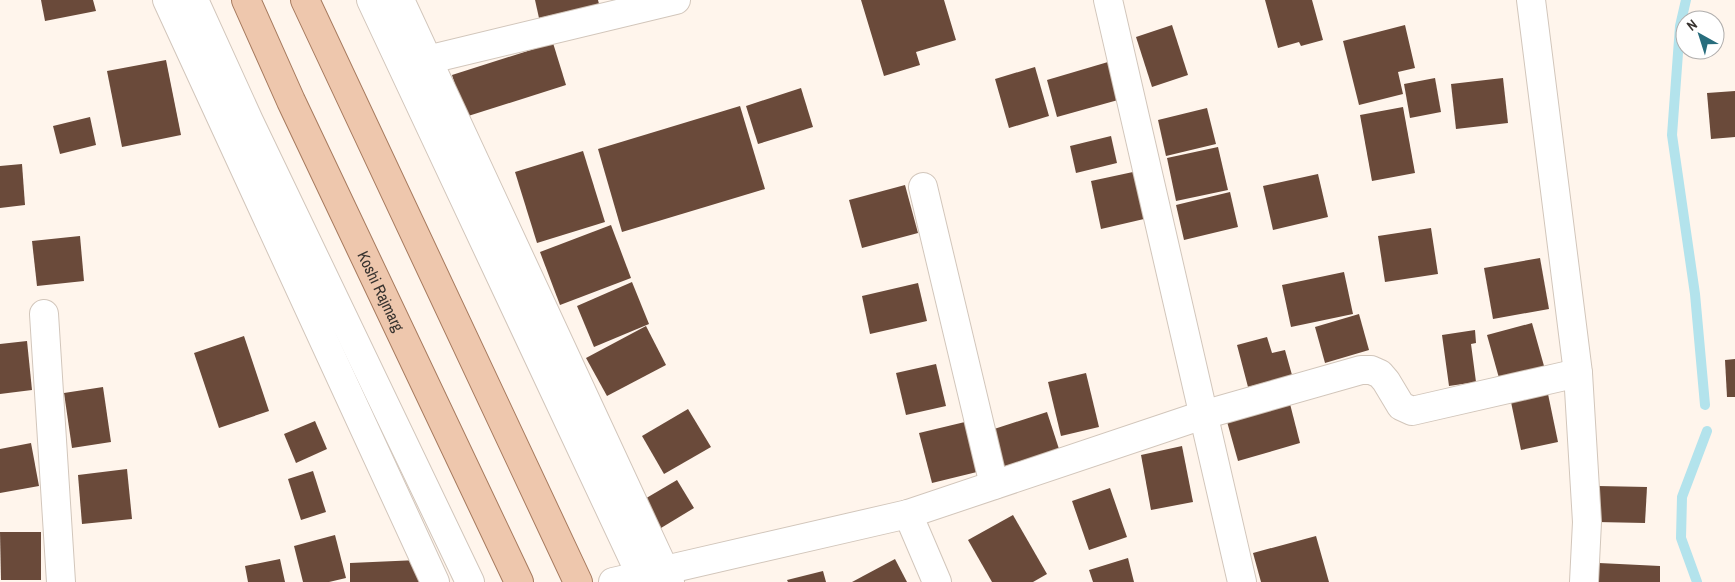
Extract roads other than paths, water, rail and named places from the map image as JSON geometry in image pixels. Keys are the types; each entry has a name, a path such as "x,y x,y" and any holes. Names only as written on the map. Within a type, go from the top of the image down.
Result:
{"main road":[{"name":"Koshi Rajmarg","path":"246,0 519,582"},
{"path":"305,0 578,582"}],"street":[{"path":"167,0 434,582"},
{"path":"194,0 249,121 470,582"},
{"path":"371,0 401,66 655,577"},
{"path":"400,0 655,577"},
{"path":"401,66 630,6 676,0"},
{"path":"1108,0 1242,582"},
{"path":"1531,0 1578,373 1587,522 1584,582"},
{"path":"923,187 994,485"},
{"path":"44,314 61,582"},
{"path":"613,582 655,577 908,514 1203,415 1361,370 1371,370 1380,374 1402,406 1412,411 1578,373"},
{"path":"908,514 937,582"}],"waterway":[{"path":"1686,0 1680,26 1672,135 1695,294 1705,405"},
{"path":"1697,582 1681,538 1682,497 1707,431"}]}
